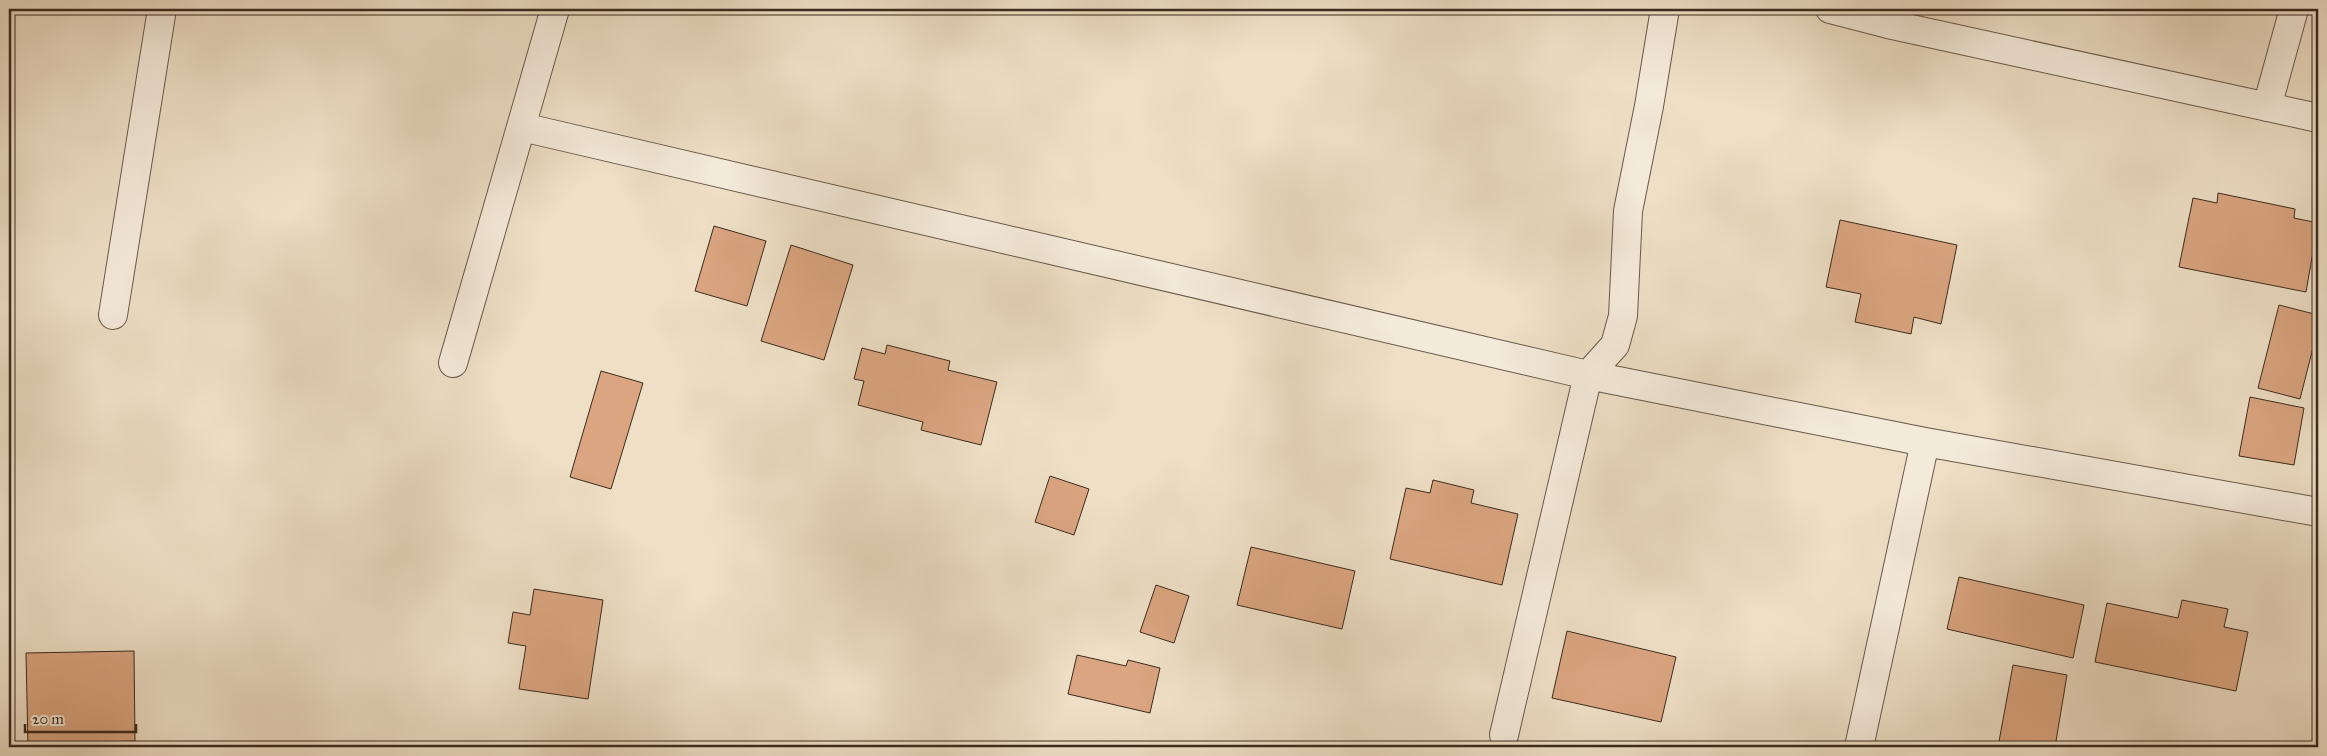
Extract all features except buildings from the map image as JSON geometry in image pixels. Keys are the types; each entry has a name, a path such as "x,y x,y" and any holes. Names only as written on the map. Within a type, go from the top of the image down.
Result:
{"street":[{"path":"113,315 162,9"},
{"path":"453,364 555,9"},
{"path":"1504,735 1588,375 1616,345 1623,316 1628,211 1649,106 1665,9"},
{"path":"1830,9 1889,16 2318,118"},
{"path":"2266,107 2294,9"},
{"path":"522,127 1588,375 1925,442 2318,512"},
{"path":"1858,747 1925,442"}]}
